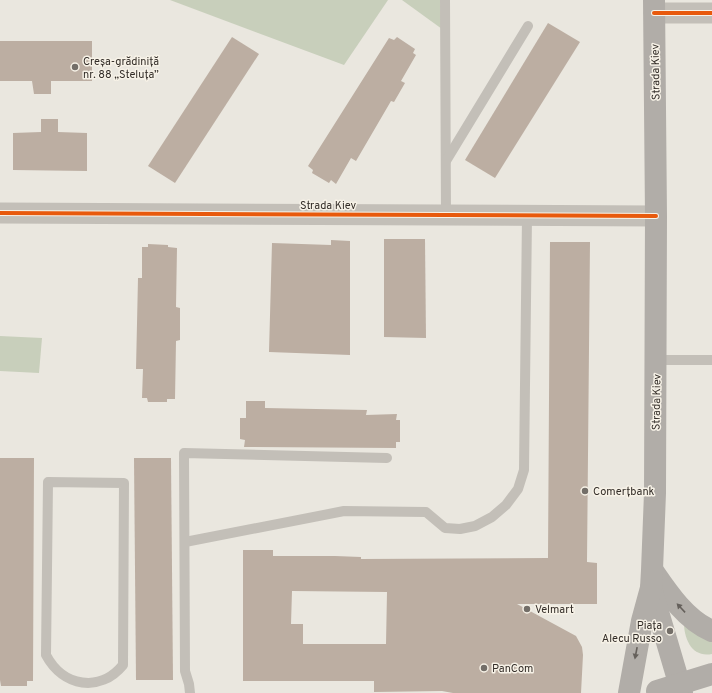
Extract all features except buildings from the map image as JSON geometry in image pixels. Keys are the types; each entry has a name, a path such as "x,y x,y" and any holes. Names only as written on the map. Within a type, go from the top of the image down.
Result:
{"main road":[{"name":"Strada Kiev","path":"654,6 656,360 652,579 666,691"},
{"name":"Strada Kiev","path":"629,693 642,621 652,579"},
{"path":"652,579 666,591 693,620 712,631"},
{"path":"666,691 712,674"}],"street":[{"path":"654,6 712,13"},
{"name":"Strada Kiev","path":"0,213 656,216"}],"lane":[{"path":"445,0 446,215"},
{"path":"446,161 528,26"},
{"path":"185,542 344,511 426,512 445,528 460,529 475,526 492,518 506,505 518,489 524,470 527,216"},
{"path":"656,360 712,360"},
{"path":"190,693 185,671 184,453 387,458"},
{"path":"48,482 124,483 123,665 114,675 106,680 84,689 57,671 46,655 48,482"}],"green space":[{"path":"170,0 388,0 344,65"},
{"path":"402,0 440,0 442,29"},
{"path":"0,336 42,338 39,373 0,371"},
{"path":"684,623 712,641 712,654 699,653 690,646 684,629"}],"cycle path":[{"path":"654,13 712,13"},
{"path":"0,213 656,216"}],"place":[{"name":"Creșa-grădiniță nr. 88 „Steluța”","path":"75,67"},
{"name":"Comerțbank","path":"585,491"},
{"name":"Velmart","path":"527,609"},
{"name":"Piața Alecu Russo","path":"670,631"},
{"name":"PanCom","path":"484,668"}]}
